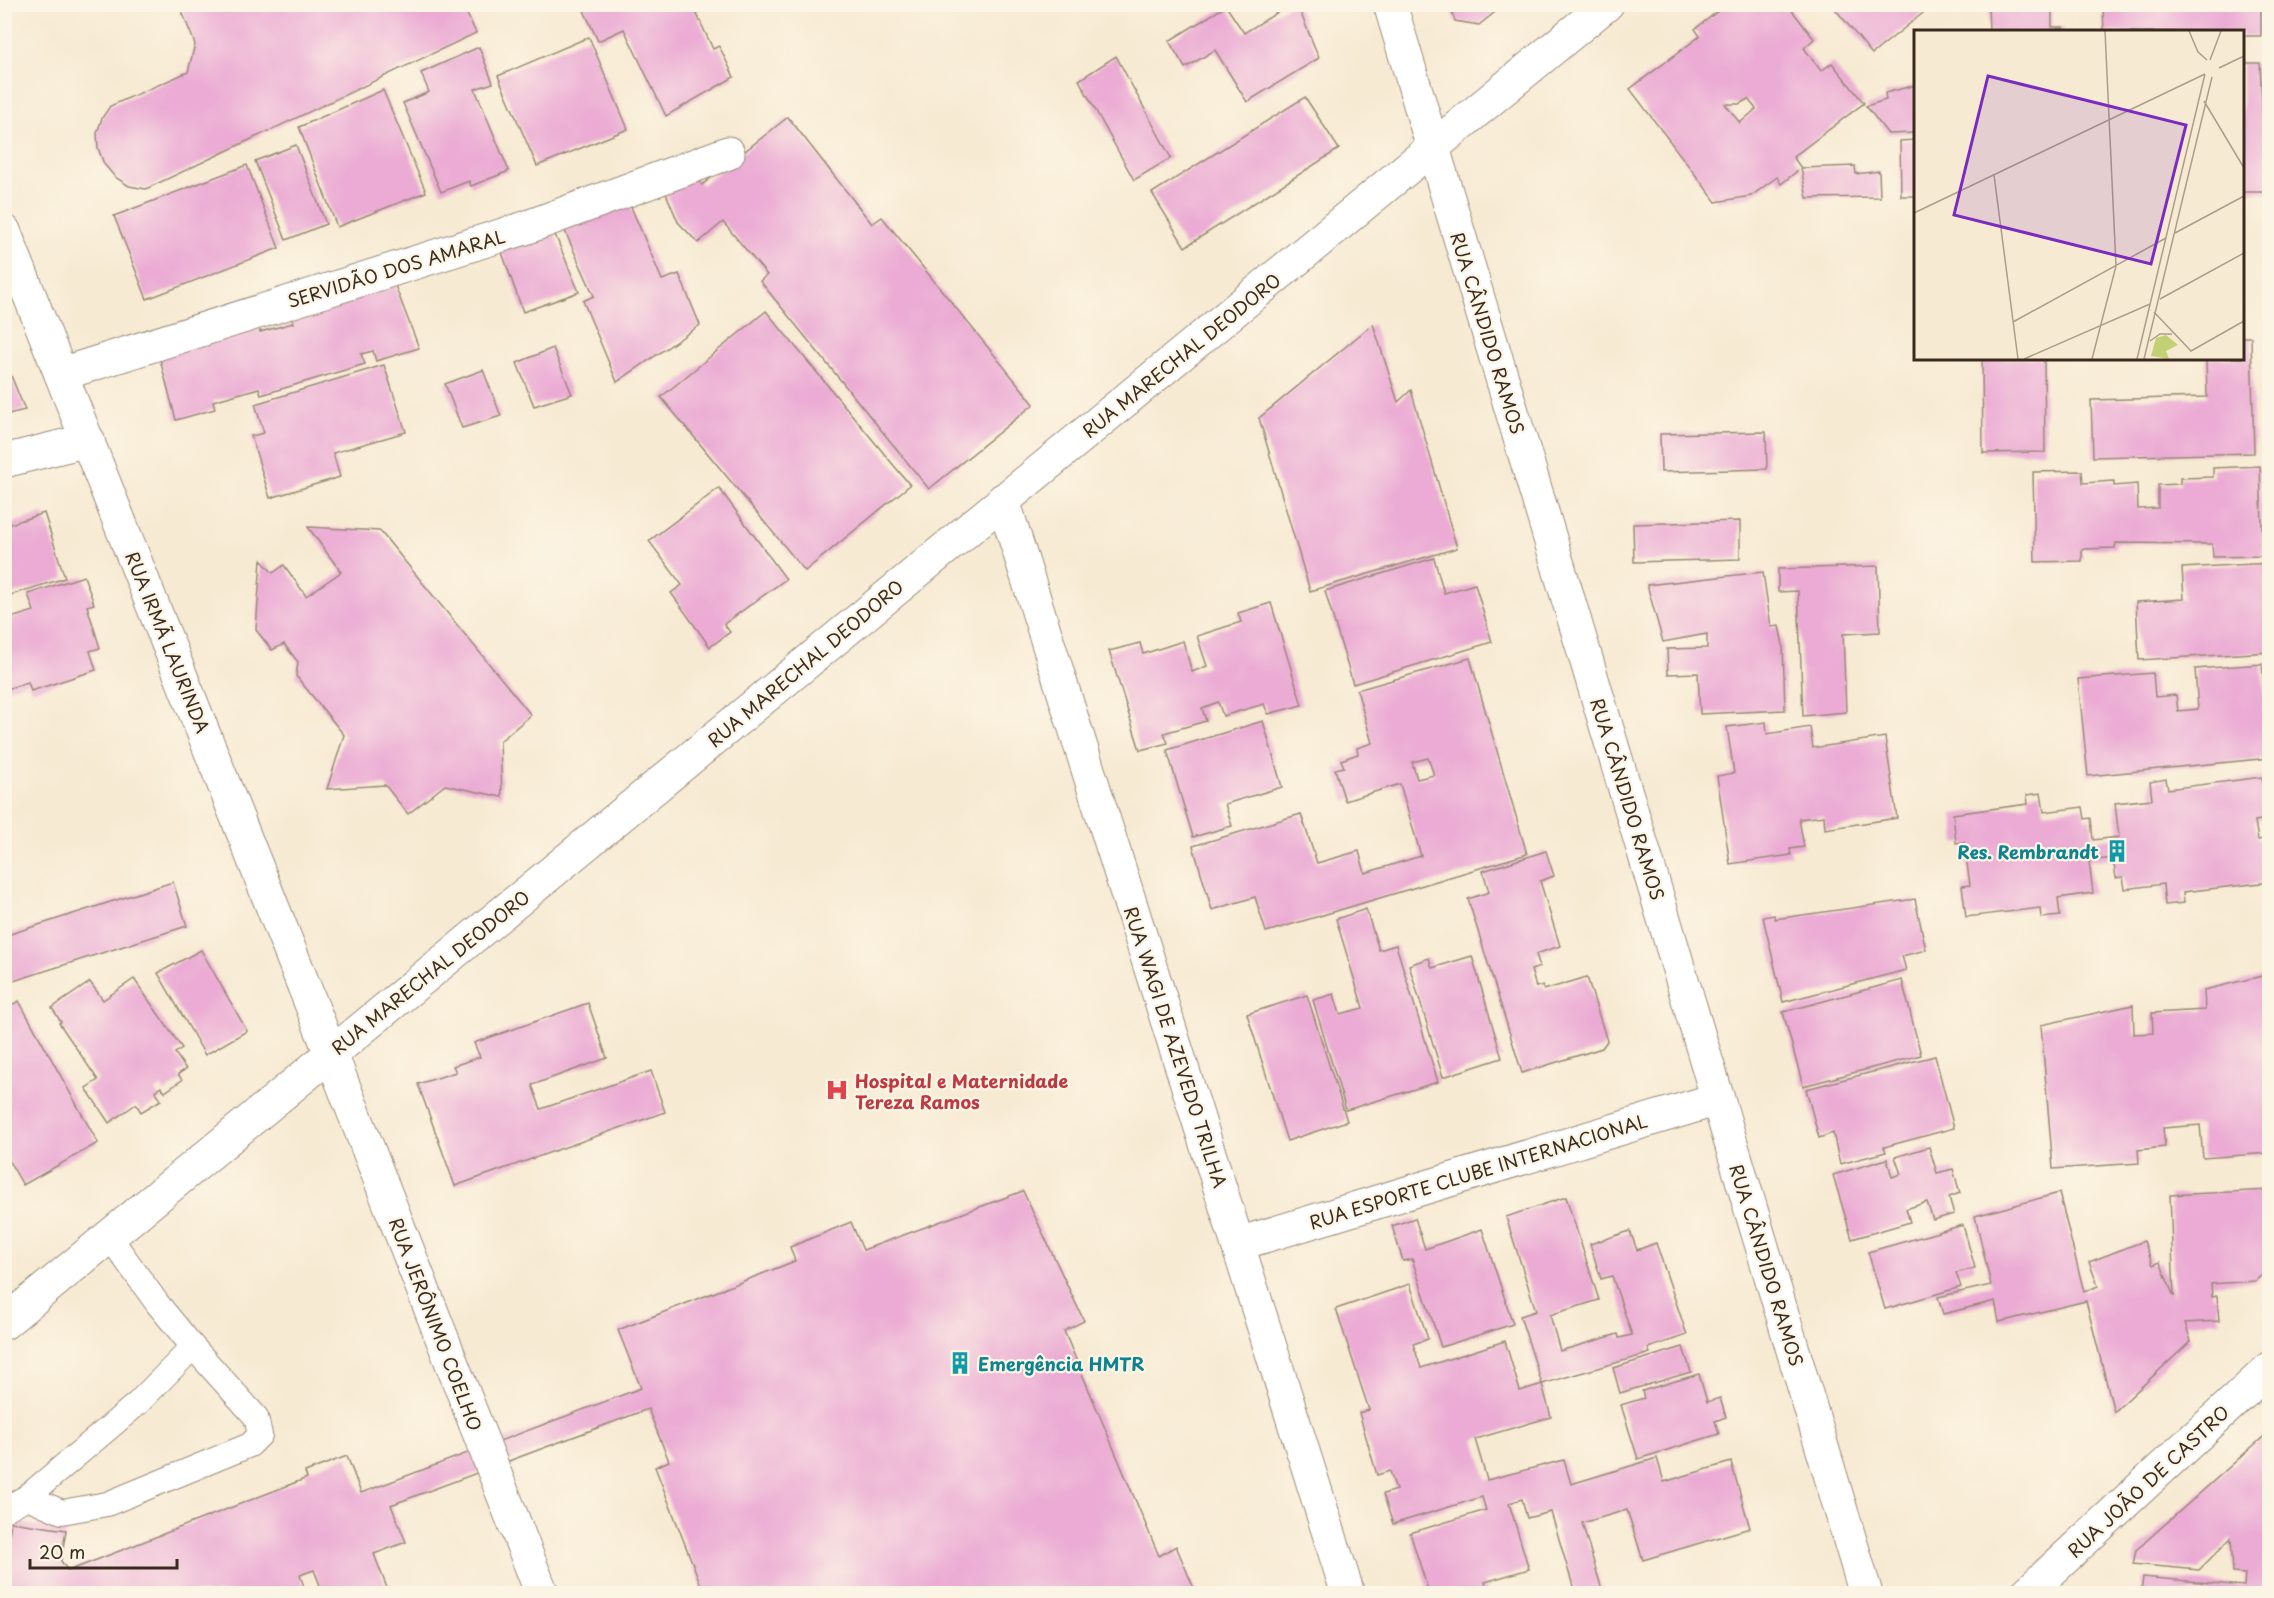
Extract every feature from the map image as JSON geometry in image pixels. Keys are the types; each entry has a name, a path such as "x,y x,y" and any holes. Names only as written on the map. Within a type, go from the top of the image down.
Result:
{"street":[{"name":"RUA CÂNDIDO RAMOS","path":"1390,4 1866,1593"},
{"name":"RUA MARECHAL DEODORO","path":"4,1323 1607,4"},
{"name":"SERVIDÃO DOS AMARAL","path":"61,374 525,228 728,153"},
{"name":"RUA IRMÃ LAURINDA","path":"4,231 331,1054"},
{"path":"4,461 88,440"},
{"name":"RUA WAGI DE AZEVEDO TRILHA","path":"1003,500 1348,1593"},
{"name":"RUA JERÔNIMO COELHO","path":"331,1054 542,1593"},
{"name":"RUA ESPORTE CLUBE INTERNACIONAL","path":"1238,1244 1718,1099"},
{"name":"RUA JOÃO DE CASTRO","path":"2026,1593 2270,1368"}],"lane":[{"path":"27,1497 62,1512 107,1504 250,1445 260,1435 256,1417 157,1303 109,1236"},
{"path":"4,1510 27,1497 138,1403 193,1347"}],"building":[{"path":"179,4 462,4 476,33 146,189 129,186 115,177 104,164 98,148 97,133 102,118 110,106 188,72 195,44"},
{"path":"581,4 692,4 713,49 719,46 734,77 666,116 624,29 598,41"},
{"path":"1291,4 1297,4 1319,58 1247,102 1215,50 1185,68 1169,41 1226,6 1244,33"},
{"path":"1449,4 1505,4 1479,25 1455,21"},
{"path":"1727,4 1787,4 1814,39 1804,48 1821,71 1832,63 1864,103 1793,157 1801,168 1781,184 1777,177 1751,196 1716,202 1630,89 1700,36 1695,29","holes":["1748,99 1756,109 1740,123 1725,104 1739,104"]},
{"path":"1831,4 1916,4 1923,13 1872,54"},
{"path":"1988,4 2052,4 2052,27 2063,27 2064,30 1989,30"},
{"path":"2067,4 2261,4 2261,36 2244,36 2244,30 2104,30 2103,8 2067,7"},
{"path":"589,37 628,129 537,166 498,76"},
{"path":"479,47 493,83 475,89 509,171 471,186 469,181 441,192 403,103 429,92 421,73"},
{"path":"1116,56 1171,158 1134,180 1079,80"},
{"path":"2244,63 2260,63 2263,120 2270,120 2270,192 2244,192"},
{"path":"1914,86 1914,133 1888,134 1866,106 1886,100 1885,93"},
{"path":"383,90 426,192 337,227 299,127"},
{"path":"1305,97 1339,149 1185,247 1152,193"},
{"path":"788,117 872,224 882,217 1034,404 929,489 760,281 767,275 723,222 698,243 678,222 665,191 691,171 702,185"},
{"path":"1914,140 1914,196 1901,196 1900,141"},
{"path":"296,145 326,224 286,240 255,161"},
{"path":"247,165 279,248 147,299 114,216"},
{"path":"1855,166 1856,174 1879,171 1880,197 1807,198 1801,168"},
{"path":"626,195 662,280 679,274 700,325 617,382 583,301 594,296 560,220"},
{"path":"551,225 579,292 523,312 499,244"},
{"path":"391,275 419,348 376,361 373,351 361,354 365,364 261,395 259,388 213,401 215,409 176,420 156,344 256,318 260,332 293,323 288,305"},
{"path":"766,311 910,485 805,571 661,397"},
{"path":"1373,324 1398,402 1411,390 1457,548 1310,591 1259,418"},
{"path":"2244,337 2251,337 2254,453 2093,457 2091,400 2207,397 2206,360 2244,360"},
{"path":"553,348 572,394 534,406 517,363"},
{"path":"4,358 25,410 4,415"},
{"path":"1982,360 2044,360 2045,452 1983,453"},
{"path":"384,365 406,432 333,453 340,477 270,498 251,436 264,433 255,404"},
{"path":"483,370 501,416 462,428 445,384"},
{"path":"1766,432 1767,469 1661,472 1660,434"},
{"path":"2260,466 2263,556 2213,557 2212,544 2116,543 2115,548 2082,549 2082,561 2035,562 2033,472 2082,471 2083,483 2114,481 2114,486 2137,484 2138,509 2158,508 2158,485 2180,484 2180,478 2213,477 2213,468"},
{"path":"719,488 786,579 724,624 730,632 710,647 671,593 682,585 649,541"},
{"path":"44,513 65,578 4,597 4,526"},
{"path":"1740,521 1740,559 1634,562 1633,524"},
{"path":"308,527 380,531 531,715 500,741 502,797 445,785 408,814 385,785 327,789 344,735 296,676 298,662 284,644 272,650 256,630 261,560 273,573 284,565 306,596 341,572"},
{"path":"1434,558 1444,593 1475,584 1492,642 1353,684 1325,591"},
{"path":"2270,563 2270,652 2139,660 2136,602 2184,599 2182,568"},
{"path":"1878,566 1880,632 1843,634 1846,712 1803,716 1798,591 1778,592 1778,569"},
{"path":"1763,572 1771,627 1779,626 1783,645 1785,710 1700,714 1698,673 1668,674 1667,649 1707,648 1707,634 1663,642 1647,585"},
{"path":"84,576 94,604 87,606 100,648 90,651 96,670 31,691 28,682 4,690 4,620 34,611 28,594"},
{"path":"1271,603 1302,705 1268,714 1264,704 1223,716 1218,702 1202,708 1206,721 1164,733 1168,743 1140,750 1109,651 1140,643 1143,654 1183,641 1192,672 1207,666 1197,636 1241,622 1238,613"},
{"path":"1470,658 1527,854 1266,932 1255,897 1212,910 1193,846 1301,814 1317,863 1359,851 1365,873 1421,856 1400,784 1345,801 1335,769 1344,767 1341,760 1358,754 1357,748 1372,743 1357,690","holes":["1428,758 1434,775 1417,779 1412,762"]},
{"path":"2262,664 2270,758 2088,776 2078,679 2153,673 2155,697 2176,695 2178,711 2198,709 2195,669"},
{"path":"1263,721 1282,787 1225,804 1232,826 1193,837 1167,750"},
{"path":"1766,722 1767,734 1810,727 1813,748 1885,737 1897,818 1825,829 1824,816 1799,819 1804,847 1790,849 1791,855 1730,864 1717,776 1734,773 1727,727"},
{"name":"Res. Rembrandt","path":"2262,777 2268,819 2255,821 2258,840 2270,838 2270,882 2183,892 2184,903 2165,905 2163,884 2125,889 2123,877 2116,878 2113,858 2089,861 2093,893 2058,898 2060,916 2041,918 2040,908 1966,917 1962,886 1970,885 1964,842 1956,843 1953,814 2028,804 2027,795 2041,793 2044,812 2083,807 2085,819 2091,818 2093,840 2119,837 2115,803 2152,799 2150,782 2166,779 2168,789"},
{"path":"1546,851 1554,876 1540,881 1560,946 1536,954 1540,967 1531,970 1536,987 1543,985 1544,990 1587,977 1607,1041 1602,1048 1522,1073 1468,899 1489,892 1483,871"},
{"path":"173,882 187,926 4,984 4,936"},
{"path":"1915,899 1926,950 1902,956 1906,970 1783,1002 1763,917 1774,915 1775,919"},
{"path":"1366,909 1379,950 1396,945 1438,1082 1346,1110 1313,1000 1334,994 1340,1014 1363,1008 1336,919"},
{"path":"201,950 247,1031 205,1055 158,973"},
{"path":"1472,956 1502,1058 1443,1077 1409,965 1429,958 1432,968"},
{"path":"2270,974 2270,1153 2203,1158 2200,1125 2163,1128 2165,1147 2138,1150 2139,1163 2053,1169 2041,1025 2133,1005 2134,1034 2153,1033 2152,1013 2205,1010 2204,990"},
{"path":"134,979 182,1048 175,1053 186,1069 178,1074 182,1080 165,1092 161,1087 155,1091 161,1100 141,1112 136,1104 109,1123 86,1088 98,1080 59,1023 61,1022 52,1008 90,982 103,1000"},
{"path":"1902,980 1921,1055 1803,1086 1783,1012"},
{"path":"1307,995 1347,1121 1287,1141 1247,1014"},
{"path":"19,1001 98,1143 23,1185 4,1152 4,1009"},
{"path":"588,1003 607,1058 532,1085 541,1109 651,1071 665,1112 455,1186 418,1084 456,1072 453,1066 480,1057 474,1043"},
{"path":"1935,1056 1954,1128 1884,1147 1886,1152 1840,1164 1833,1133 1819,1138 1806,1089"},
{"path":"1929,1147 1937,1173 1953,1169 1960,1193 1949,1197 1954,1214 1933,1220 1927,1202 1906,1209 1910,1222 1852,1239 1833,1175 1887,1159 1892,1177 1901,1174 1895,1157"},
{"path":"2270,1190 2270,1268 2255,1281 2211,1284 2212,1297 2217,1296 2219,1321 2185,1323 2191,1341 2114,1412 2086,1301 1999,1322 1995,1301 1943,1314 1938,1297 1991,1285 1975,1216 2059,1193 2084,1292 2098,1286 2089,1262 2144,1241 2153,1265 2160,1262 2174,1297 2170,1195"},
{"path":"1023,1191 1084,1321 1064,1331 1159,1556 1176,1546 1196,1593 704,1593 655,1467 669,1461 648,1409 391,1505 406,1542 374,1554 389,1593 323,1593 314,1570 300,1575 306,1593 4,1593 4,1548 7,1547 11,1522 66,1530 61,1561 68,1571 307,1478 305,1472 347,1456 361,1493 641,1388 618,1330 795,1261 790,1247 851,1222 863,1250"},
{"path":"1566,1197 1599,1300 1550,1315 1560,1351 1618,1334 1619,1338 1632,1335 1612,1276 1601,1279 1590,1244 1630,1231 1637,1250 1656,1243 1687,1335 1648,1348 1650,1353 1542,1384 1520,1316 1536,1311 1506,1217"},
{"path":"1415,1218 1425,1249 1482,1229 1513,1324 1441,1347 1412,1259 1403,1261 1392,1226"},
{"path":"1963,1225 1975,1268 1956,1273 1961,1287 1885,1309 1868,1252"},
{"path":"1410,1284 1428,1339 1413,1344 1421,1368 1505,1341 1520,1391 1542,1384 1551,1417 1475,1439 1487,1480 1564,1460 1571,1484 1657,1458 1664,1482 1731,1462 1750,1528 1643,1560 1627,1510 1582,1523 1603,1593 1575,1593 1551,1512 1527,1518 1522,1499 1509,1503 1529,1569 1485,1582 1488,1593 1429,1593 1410,1533 1486,1510 1482,1497 1393,1524 1383,1494 1396,1490 1390,1471 1377,1475 1359,1413 1369,1410 1336,1309"},
{"path":"1683,1347 1691,1372 1620,1393 1613,1368"},
{"path":"1699,1374 1707,1402 1720,1398 1726,1417 1715,1421 1719,1434 1638,1459 1621,1405 1644,1398 1642,1391"},
{"path":"2270,1431 2269,1593 2141,1593 2143,1577 2244,1586 2245,1574 2233,1573 2231,1538 2199,1570 2133,1564 2136,1550"}],"place":[{"name":"Res. Rembrandt","path":"2117,851"},
{"name":"Hospital e Maternidade Tereza Ramos","path":"837,1090"},
{"name":"Emergência HMTR","path":"960,1363"}]}
